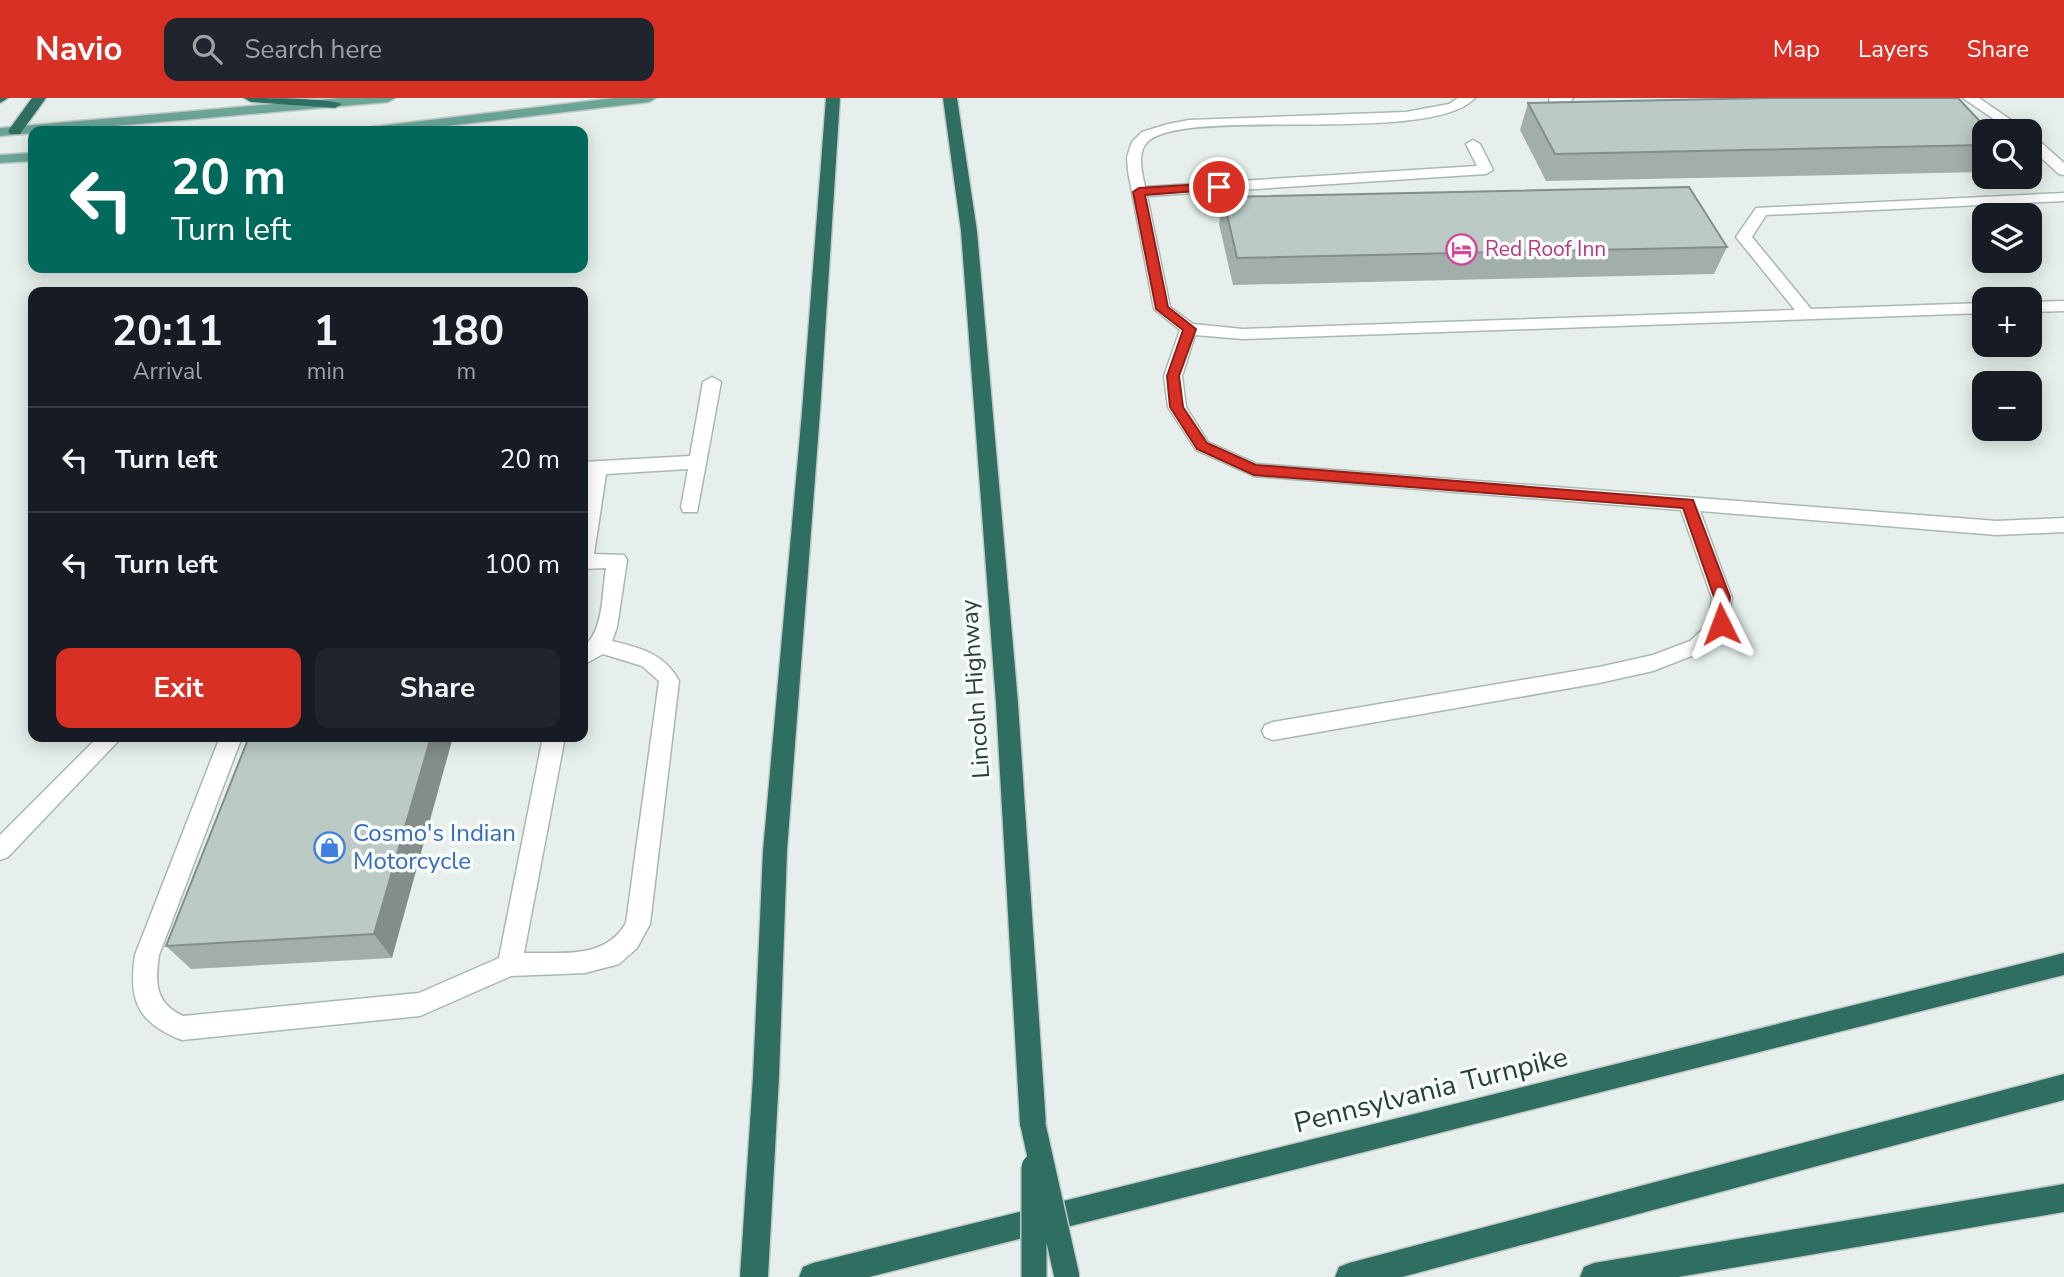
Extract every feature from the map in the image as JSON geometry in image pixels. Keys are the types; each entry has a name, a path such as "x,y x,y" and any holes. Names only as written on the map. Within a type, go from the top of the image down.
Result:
{"highway":[{"path":"15,131 39,98"},
{"path":"251,98 335,104"},
{"path":"754,1277 766,1077 775,851 831,152 833,98"},
{"name":"Lincoln Highway","path":"950,101 969,231 1007,703 1029,1026 1034,1277"},
{"name":"Pennsylvania Turnpike","path":"813,1277 2064,964"},
{"path":"1349,1277 2064,1087"},
{"path":"1033,1125 1067,1277"},
{"path":"1594,1277 2064,1198"}],"main road":[{"path":"74,126 388,98"},
{"path":"413,126 649,98"},
{"path":"0,132 28,130"},
{"path":"0,142 15,131"},
{"path":"0,159 28,158"}],"street":[{"path":"1468,98 1453,107 1406,116 1189,124 1147,135 1137,145 1134,157 1162,309 1189,329 1242,334 1805,312 1972,308"},
{"path":"1555,99 1566,98"},
{"path":"1970,98 2002,119"},
{"path":"1139,192 1486,170 1473,144"},
{"path":"2042,151 2064,171"},
{"path":"1805,312 1745,237 1761,211 2064,197"},
{"path":"2042,307 2064,306"},
{"path":"1189,329 1173,376 1177,407 1202,446 1254,470 1997,528 2064,525"},
{"path":"691,507 712,382"},
{"path":"588,495 590,468 698,462"},
{"path":"1273,731 1617,672 1696,647 1721,624 1723,610 1722,597 1688,503"},
{"path":"228,742 147,955 143,977 147,1003 162,1020 183,1028 420,1004 510,965 603,959 631,940 638,924 669,681 666,671 658,664 591,651 607,628 617,560 588,562"},
{"path":"0,850 106,742"},
{"path":"510,965 553,742"}],"building":[{"path":"1768,98 1958,98 1978,119 1972,119 1972,145 1555,154 1528,103"},
{"path":"1689,187 1727,247 1237,258 1223,197"},
{"name":"Cosmo's Indian Motorcycle","path":"247,742 430,742 374,934 166,946"}],"place":[{"name":"Red Roof Inn","path":"1462,249"},
{"name":"Cosmo's Indian Motorcycle","path":"330,847"}],"route":[{"path":"1219,187 1139,192 1162,309 1189,329 1173,376 1177,407 1202,446 1254,470 1688,503 1722,597 1721,624"}]}
